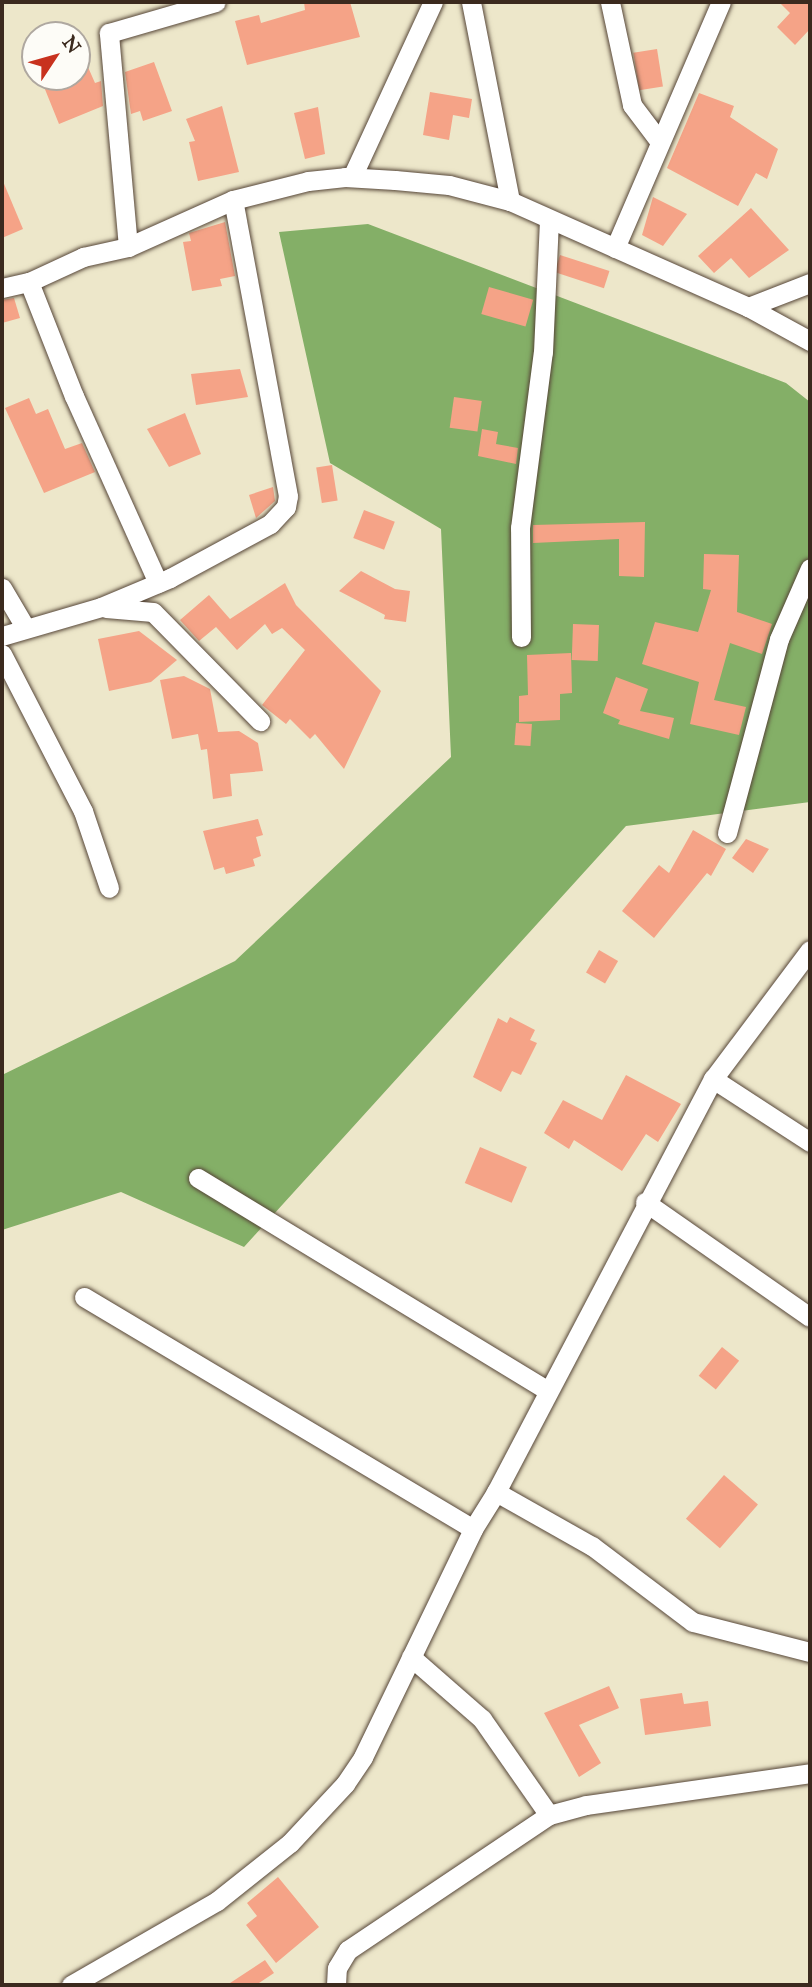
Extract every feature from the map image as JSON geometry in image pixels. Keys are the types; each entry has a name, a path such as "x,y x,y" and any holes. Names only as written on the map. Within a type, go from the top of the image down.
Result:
{"street":[{"path":"128,247 109,33 216,2"},
{"path":"352,177 433,2"},
{"path":"471,2 510,201"},
{"path":"610,2 632,105 660,142"},
{"path":"615,248 721,2"},
{"path":"2,288 29,282 83,257 128,247 233,200 308,181 352,177 449,186 510,201 748,307 810,341"},
{"path":"2,636 25,627 101,607 158,583 270,524 286,507 288,496 233,200"},
{"path":"521,637 520,528 543,352 549,219"},
{"path":"29,282 74,396 158,583"},
{"path":"748,307 810,283"},
{"path":"727,833 779,639 810,568"},
{"path":"2,588 25,627"},
{"path":"101,607 153,612 260,722"},
{"path":"2,654 83,811 109,888"},
{"path":"71,1985 217,1901 290,1843 345,1784 363,1757 472,1529 496,1492 645,1202 713,1079 810,950"},
{"path":"713,1079 810,1142"},
{"path":"198,1178 548,1391"},
{"path":"645,1202 810,1317"},
{"path":"84,1297 472,1529"},
{"path":"496,1492 592,1546 692,1622 810,1652"},
{"path":"411,1657 482,1719 549,1815"},
{"path":"337,1985 337,1968 348,1950 549,1815 586,1805 810,1773"}],"green space":[{"path":"368,224 786,383 810,402 810,802 626,826 244,1247 121,1192 2,1230 2,1075 235,961 451,757 441,529 330,463 279,232"}],"building":[{"path":"304,2 350,2 360,37 247,65 235,21 259,15 261,23 305,10"},
{"path":"779,2 810,2 810,29 795,45 777,27 790,13"},
{"path":"657,49 663,87 639,90 633,53"},
{"path":"154,62 172,111 143,121 140,111 131,114 125,72"},
{"path":"91,74 95,83 101,81 103,106 59,124 46,91 91,91"},
{"path":"430,92 472,99 469,118 453,115 449,140 423,135"},
{"path":"699,93 734,106 730,117 778,149 767,179 756,173 738,206 667,168"},
{"path":"222,106 239,172 198,181 189,142 195,141 186,119"},
{"path":"318,107 325,154 305,159 294,113"},
{"path":"2,179 23,229 2,238"},
{"path":"653,197 687,214 663,246 642,235"},
{"path":"751,208 789,250 749,278 731,258 714,273 698,256"},
{"path":"225,222 235,276 220,279 222,286 192,291 183,242 191,241 189,233"},
{"path":"560,255 609,271 604,288 554,272"},
{"path":"489,287 533,300 526,327 481,314"},
{"path":"14,298 20,318 2,323 2,300"},
{"path":"240,369 248,397 196,405 191,374"},
{"path":"454,397 482,401 477,432 450,428"},
{"path":"29,398 36,414 48,409 65,449 82,443 95,472 44,493 5,408"},
{"path":"185,413 201,454 169,467 147,429"},
{"path":"482,429 498,432 496,444 518,448 516,464 478,456"},
{"path":"332,465 338,501 322,503 316,468"},
{"path":"273,487 275,501 256,518 249,495"},
{"path":"364,510 395,522 384,550 353,538"},
{"path":"645,522 644,577 619,576 619,539 533,543 533,525"},
{"path":"704,554 739,555 737,612 772,624 762,654 730,643 714,700 746,707 739,735 690,724 699,682 642,664 655,622 698,632 711,590 703,589"},
{"path":"361,571 395,589 410,591 406,622 384,619 385,615 339,591"},
{"path":"285,583 296,605 381,691 344,769 315,734 310,739 290,719 286,724 262,705 305,650 282,628 272,634 265,624 237,650 216,627 199,641 180,620 209,595 230,619"},
{"path":"573,624 599,625 598,661 572,660"},
{"path":"139,631 177,660 151,682 109,691 98,639"},
{"path":"571,653 572,693 560,694 560,720 519,722 519,696 528,695 527,655"},
{"path":"184,676 210,689 218,732 239,731 258,743 263,771 230,774 232,796 213,799 207,749 201,750 198,734 172,739 160,680"},
{"path":"616,677 648,689 640,711 674,718 669,739 618,724 620,720 603,713"},
{"path":"516,723 532,724 530,746 514,745"},
{"path":"258,819 263,835 256,837 261,856 253,859 255,866 226,874 224,867 214,870 203,831"},
{"path":"693,830 726,849 711,876 707,873 654,938 622,911 659,865 669,873"},
{"path":"746,839 769,849 753,873 732,858"},
{"path":"599,950 618,961 605,984 586,973"},
{"path":"510,1017 535,1030 530,1040 537,1043 521,1075 512,1071 501,1092 473,1077 498,1018 507,1023"},
{"path":"626,1075 681,1104 658,1142 646,1134 622,1171 574,1140 569,1149 544,1133 563,1100 602,1120"},
{"path":"480,1147 527,1167 512,1203 465,1183"},
{"path":"722,1347 739,1361 716,1390 699,1376"},
{"path":"724,1475 758,1505 720,1548 686,1519"},
{"path":"609,1686 619,1708 579,1725 601,1763 579,1777 544,1713"},
{"path":"682,1693 684,1704 708,1701 711,1726 645,1735 640,1699"},
{"path":"278,1877 319,1927 276,1963 246,1925 257,1916 247,1903"},
{"path":"265,1960 274,1973 256,1985 227,1985"}]}
